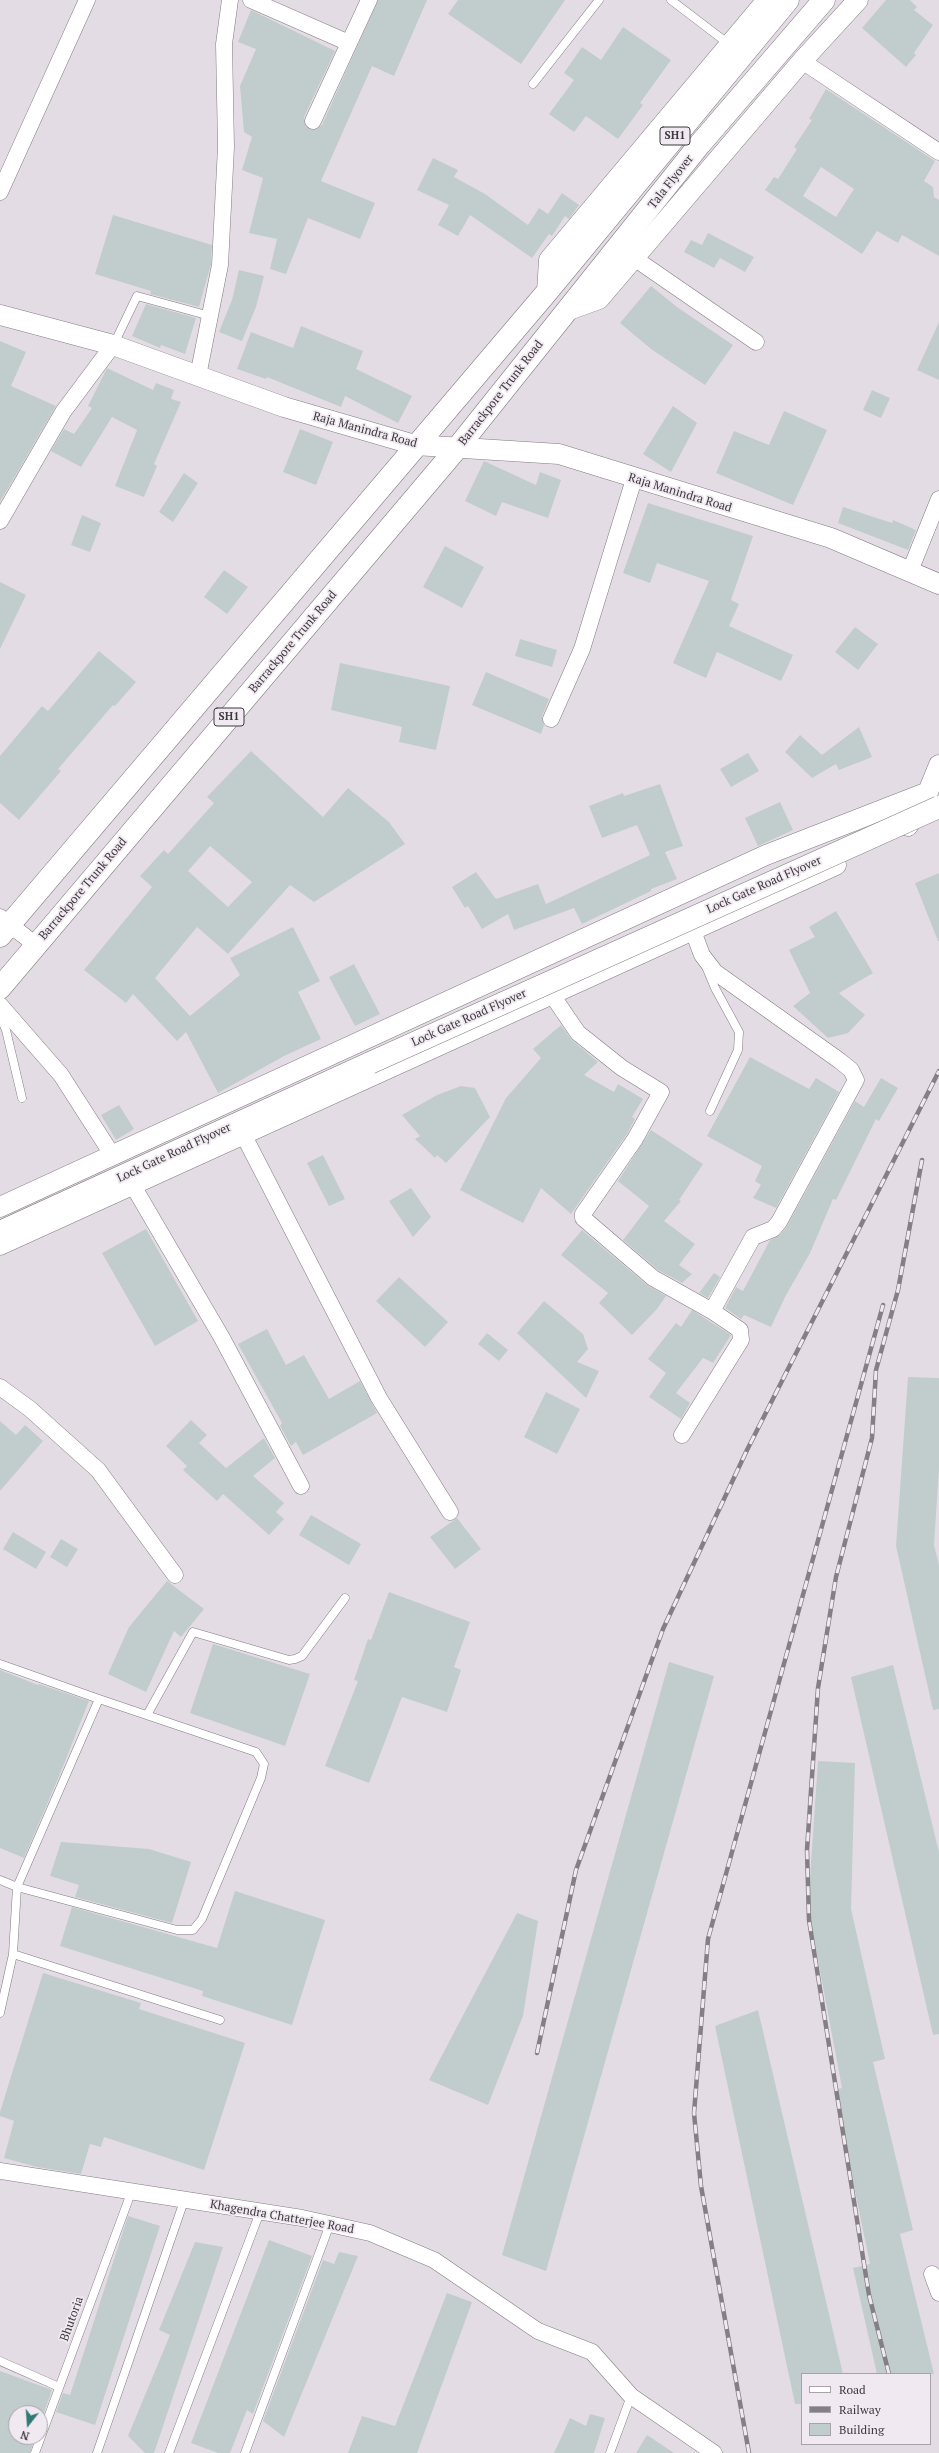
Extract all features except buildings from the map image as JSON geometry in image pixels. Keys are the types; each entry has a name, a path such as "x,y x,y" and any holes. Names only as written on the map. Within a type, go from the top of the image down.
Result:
{"main road":[{"name":"Tala Flyover","path":"547,292 788,0"},
{"name":"Tala Flyover","path":"566,311 700,144 824,0"},
{"name":"SH1","path":"3,926 547,292"},
{"name":"Barrackpore Trunk Road","path":"0,988 458,447 566,311"},
{"name":"Lock Gate Road Flyover","path":"0,1232 451,1026 934,800"}],"street":[{"path":"0,192 87,0"},
{"path":"198,376 220,265 226,147 224,44 230,0"},
{"path":"251,0 349,43"},
{"path":"313,121 369,0"},
{"path":"547,292 549,260 767,0"},
{"path":"566,311 599,299 802,61 858,0"},
{"path":"802,61 939,152"},
{"path":"634,258 756,342"},
{"name":"Raja Manindra Road","path":"0,315 113,345 284,407 415,445 559,454 634,479 831,538 939,584"},
{"path":"0,521 63,412 113,345"},
{"path":"551,719 582,649 634,479"},
{"path":"910,571 939,499"},
{"path":"0,1245 693,931 904,833 934,800 939,766"},
{"path":"0,1207 766,855 934,800"},
{"path":"3,926 36,945"},
{"path":"693,931 702,955 715,972 840,1061 851,1070 856,1080 779,1222 773,1229 753,1237 712,1311"},
{"path":"552,995 578,1033 622,1068 661,1092 635,1139 583,1214 583,1218 653,1278 712,1311 740,1330 741,1340 682,1435"},
{"path":"0,1005 61,1074 113,1156"},
{"path":"243,1134 379,1398 450,1512"},
{"path":"132,1184 222,1338 300,1486"},
{"path":"0,1387 30,1409 98,1470 175,1575"},
{"name":"Khagendra Chatterjee Road","path":"0,2171 131,2193 260,2212 330,2224 370,2233 434,2260 532,2327 592,2352 631,2396 714,2453"},
{"path":"932,2274 939,2293"}],"lane":[{"path":"533,84 599,0"},
{"path":"672,0 730,44"},
{"path":"113,345 137,296 210,316"},
{"path":"702,955 715,988 739,1032 738,1050 710,1111"},
{"path":"0,1016 6,1030 22,1098"},
{"path":"147,1715 193,1632 289,1660 295,1659 302,1656 345,1598"},
{"path":"0,1664 256,1752 264,1764 262,1778 202,1919 193,1930 178,1930 17,1887 0,1880"},
{"path":"0,2013 13,1954 17,1887 99,1699"},
{"path":"13,1954 220,2020"},
{"name":"Bhutoria","path":"35,2453 131,2193"},
{"path":"97,2453 184,2201"},
{"path":"169,2453 260,2212"},
{"path":"245,2453 330,2224"},
{"path":"0,2361 59,2387"},
{"path":"610,2453 631,2396"}],"railway":[{"path":"537,2053 576,1870 663,1629 747,1450 939,1071"},
{"path":"889,2373 869,2295 809,1920 807,1850 818,1688 836,1577 872,1438 876,1370 898,1290 922,1160"},
{"path":"749,2453 701,2186 694,2113 708,1939 883,1305"}]}
